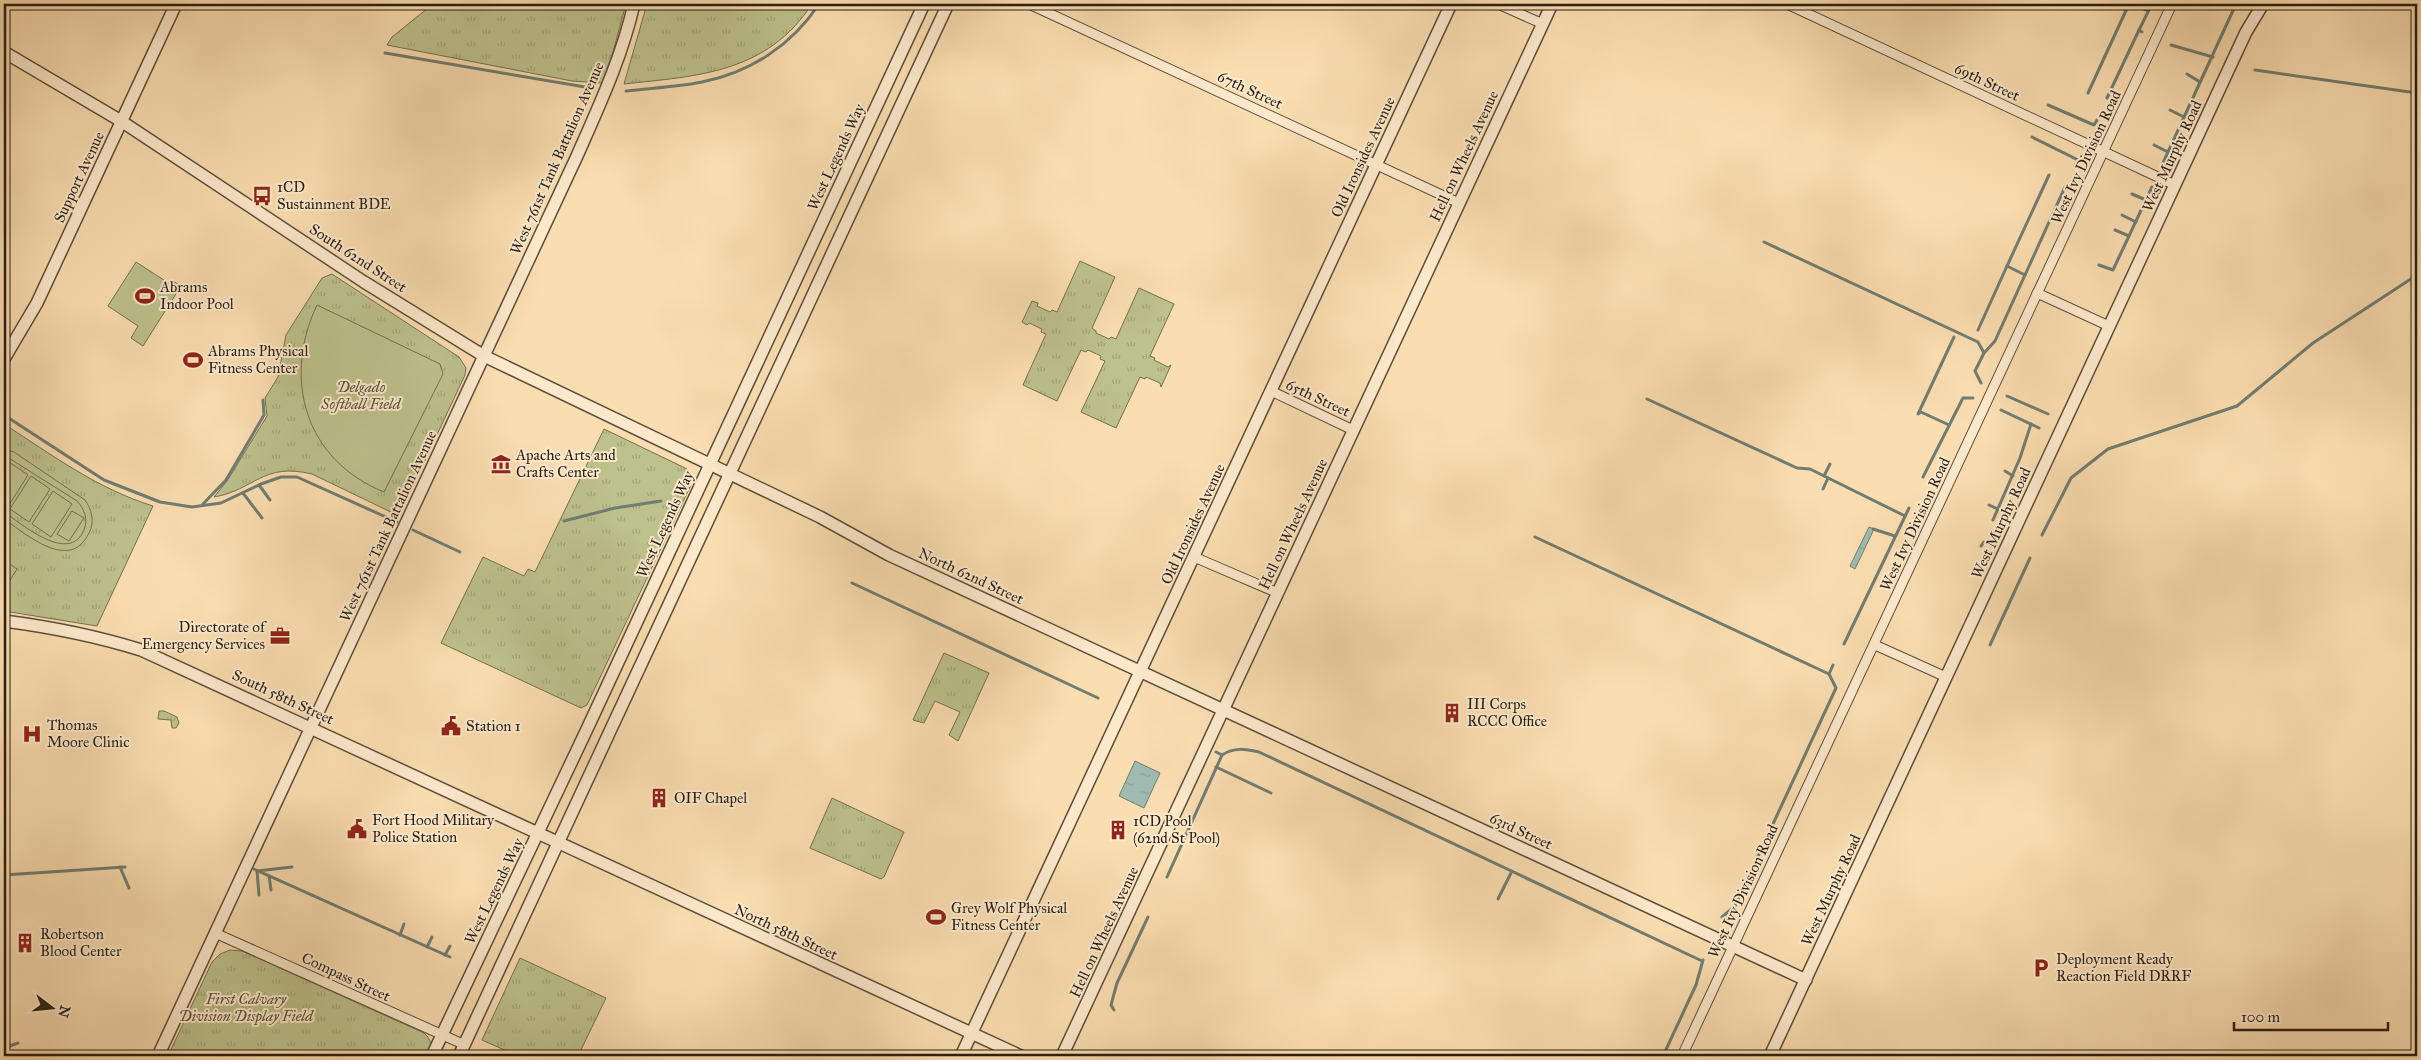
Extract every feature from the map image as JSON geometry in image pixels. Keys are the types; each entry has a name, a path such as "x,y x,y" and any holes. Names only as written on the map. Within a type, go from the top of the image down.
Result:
{"street":[{"name":"Support Avenue","path":"4,360 37,303 176,4"},
{"name":"West 761st Tank Battalion Avenue","path":"158,1056 610,83 634,4"},
{"name":"West Legends Way","path":"432,1056 538,833 924,4"},
{"path":"460,1056 948,4"},
{"name":"67th Street","path":"1029,4 1459,203"},
{"name":"Old Ironsides Avenue","path":"960,1056 1451,4"},
{"path":"1498,4 1542,24"},
{"name":"Hell on Wheels Avenue","path":"1062,1056 1552,4"},
{"name":"69th Street","path":"1787,4 2174,186"},
{"name":"West Ivy Division Road","path":"1682,1056 2172,4"},
{"name":"West Murphy Road","path":"1770,1056 2246,32 2262,5"},
{"name":"South 62nd Street","path":"4,52 121,121 364,282 484,356 710,464"},
{"path":"2037,293 2109,326"},
{"name":"65th Street","path":"1271,391 1354,430"},
{"name":"North 62nd Street","path":"710,464 820,517 889,555 1223,709"},
{"path":"1194,556 1278,593"},
{"name":"South 58th Street","path":"4,621 63,629 101,637 141,650 538,833"},
{"path":"1875,645 1946,677"},
{"name":"63rd Street","path":"1223,709 1806,980"},
{"name":"North 58th Street","path":"538,833 1021,1056"},
{"name":"Compass Street","path":"215,933 465,1045"}],"green space":[{"path":"433,4 626,4 613,52 602,83 572,81 387,45 392,37"},
{"path":"647,4 812,4 794,27 774,44 752,58 729,67 704,73 624,84"},
{"path":"1080,261 1115,277 1092,328 1096,333 1109,339 1111,337 1116,339 1139,288 1174,304 1150,356 1168,367 1171,365 1161,387 1160,383 1146,377 1145,379 1140,377 1116,428 1081,412 1105,361 1100,359 1101,356 1088,350 1086,352 1081,350 1057,401 1023,385 1046,334 1041,332 1042,329 1022,322 1032,301 1038,303 1037,306 1050,312 1052,310 1057,312"},
{"name":"Abrams Indoor Pool","path":"136,262 170,284 173,281 181,286 143,346 131,338 138,326 108,306"},
{"name":"Delgado Softball Field","path":"332,274 459,357 466,368 465,375 399,516 312,474 295,471 270,474 228,494 214,497 227,481 267,416 265,398 278,377 286,335 322,278"},
{"path":"317,305 440,364 443,374 384,492 357,478 335,460 319,438 308,414 302,388 302,361 307,333"},
{"path":"4,424 94,481 153,506 97,626 4,611"},
{"path":"604,429 687,469 690,477 690,487 587,705 581,708 441,643 483,557 524,576 528,569 535,572"},
{"path":"4,449 14,452 85,500 91,512 92,525 81,544 71,550 48,547 4,519 4,512 45,539 68,544 77,540 84,530 86,522 84,511 77,501 4,455"},
{"path":"9,462 28,475 7,508 4,506 4,470"},
{"path":"31,476 50,489 29,522 10,509"},
{"path":"53,491 72,504 51,537 32,524"},
{"path":"72,511 84,518 69,541 57,534"},
{"path":"4,560 17,569 4,590"},
{"path":"944,653 989,673 958,741 949,735 960,712 935,701 924,723 913,720"},
{"path":"159,711 164,711 177,717 179,723 176,728 172,728 171,720 158,719"},
{"path":"832,798 904,832 884,877 881,879 810,848"},
{"name":"First Calvary Division Display Field","path":"230,950 242,951 424,1033 431,1044 428,1056 168,1056 212,962 220,954"},
{"path":"520,958 606,998 578,1056 518,1056 482,1040"}],"water":[{"path":"1869,527 1874,529 1855,569 1850,566"},
{"path":"1135,761 1160,773 1144,808 1119,796"}],"waterway":[{"path":"626,91 693,84 720,77 753,64 783,44 808,19 819,4"},
{"path":"2088,93 2129,4"},
{"path":"2132,4 2148,11"},
{"path":"2139,30 2152,4"},
{"path":"2163,163 2236,4"},
{"path":"2107,98 2139,30 2142,32"},
{"path":"2171,45 2213,57"},
{"path":"385,53 591,88"},
{"path":"2255,70 2417,93"},
{"path":"2187,74 2200,82"},
{"path":"2048,105 2094,125 2097,120"},
{"path":"2170,110 2184,117"},
{"path":"2032,137 2078,160 2075,166"},
{"path":"2154,145 2168,152"},
{"path":"2025,275 2007,266 2049,175"},
{"path":"1984,353 1995,341 2065,187"},
{"path":"2099,265 2113,270 2152,187"},
{"path":"2132,194 2146,200"},
{"path":"2122,215 2136,222"},
{"path":"2115,230 2129,236"},
{"path":"1764,242 1978,342 1984,353 1975,371 1981,383"},
{"path":"1978,330 2007,266"},
{"path":"2042,535 2071,478 2108,449 2237,406 2313,343 2417,275"},
{"path":"1949,425 1921,412 1918,414 1954,337"},
{"path":"2007,396 2048,414"},
{"path":"1923,477 1963,398 1973,398"},
{"path":"1647,399 1797,468 1810,469 1905,516"},
{"path":"203,504 226,480 264,415 263,400"},
{"path":"2001,410 2039,428"},
{"path":"4,415 104,480 160,502 192,507 221,503 261,484 281,477 297,477 397,522"},
{"path":"1993,520 2020,458 2031,424"},
{"path":"1824,476 1830,464"},
{"path":"2005,471 2013,476"},
{"path":"1823,489 1828,478"},
{"path":"259,485 270,500"},
{"path":"243,493 262,518"},
{"path":"564,521 615,508 661,501"},
{"path":"1989,505 1998,509"},
{"path":"1844,644 1909,508"},
{"path":"1873,529 1895,536"},
{"path":"413,530 460,552"},
{"path":"1535,537 1829,674 1833,665"},
{"path":"1981,546 1984,542"},
{"path":"1990,645 2030,558"},
{"path":"852,583 1098,698"},
{"path":"1722,917 1735,906 1836,688 1829,674"},
{"path":"1222,755 1240,749 1259,752 1702,961"},
{"path":"1167,877 1222,755 1216,752"},
{"path":"1216,767 1271,793"},
{"path":"120,867 129,888"},
{"path":"4,875 125,867"},
{"path":"259,895 257,871 292,867"},
{"path":"254,869 450,957"},
{"path":"1498,899 1511,873"},
{"path":"269,876 271,890"},
{"path":"1114,1010 1111,1005 1117,983 1148,917"},
{"path":"400,935 404,924"},
{"path":"427,947 432,937"},
{"path":"445,955 450,946"},
{"path":"1663,1056 1696,985 1703,960"},
{"path":"4,1048 18,1043"}],"place":[{"name":"1CD Sustainment BDE","path":"262,196"},
{"name":"Abrams Indoor Pool","path":"145,296"},
{"name":"Abrams Physical Fitness Center","path":"193,360"},
{"name":"Apache Arts and Crafts Center","path":"501,464"},
{"name":"Directorate of Emergency Services","path":"280,636"},
{"name":"III Corps RCCC Office","path":"1452,713"},
{"name":"Station 1","path":"451,726"},
{"name":"Thomas Moore Clinic","path":"32,734"},
{"name":"OIF Chapel","path":"659,798"},
{"name":"Fort Hood Military Police Station","path":"357,829"},
{"name":"1CD Pool (62nd St Pool)","path":"1118,830"},
{"name":"Grey Wolf Physical Fitness Center","path":"936,917"},
{"name":"Robertson Blood Center","path":"25,943"},
{"name":"Deployment Ready Reaction Field DRRF","path":"2041,968"}]}
